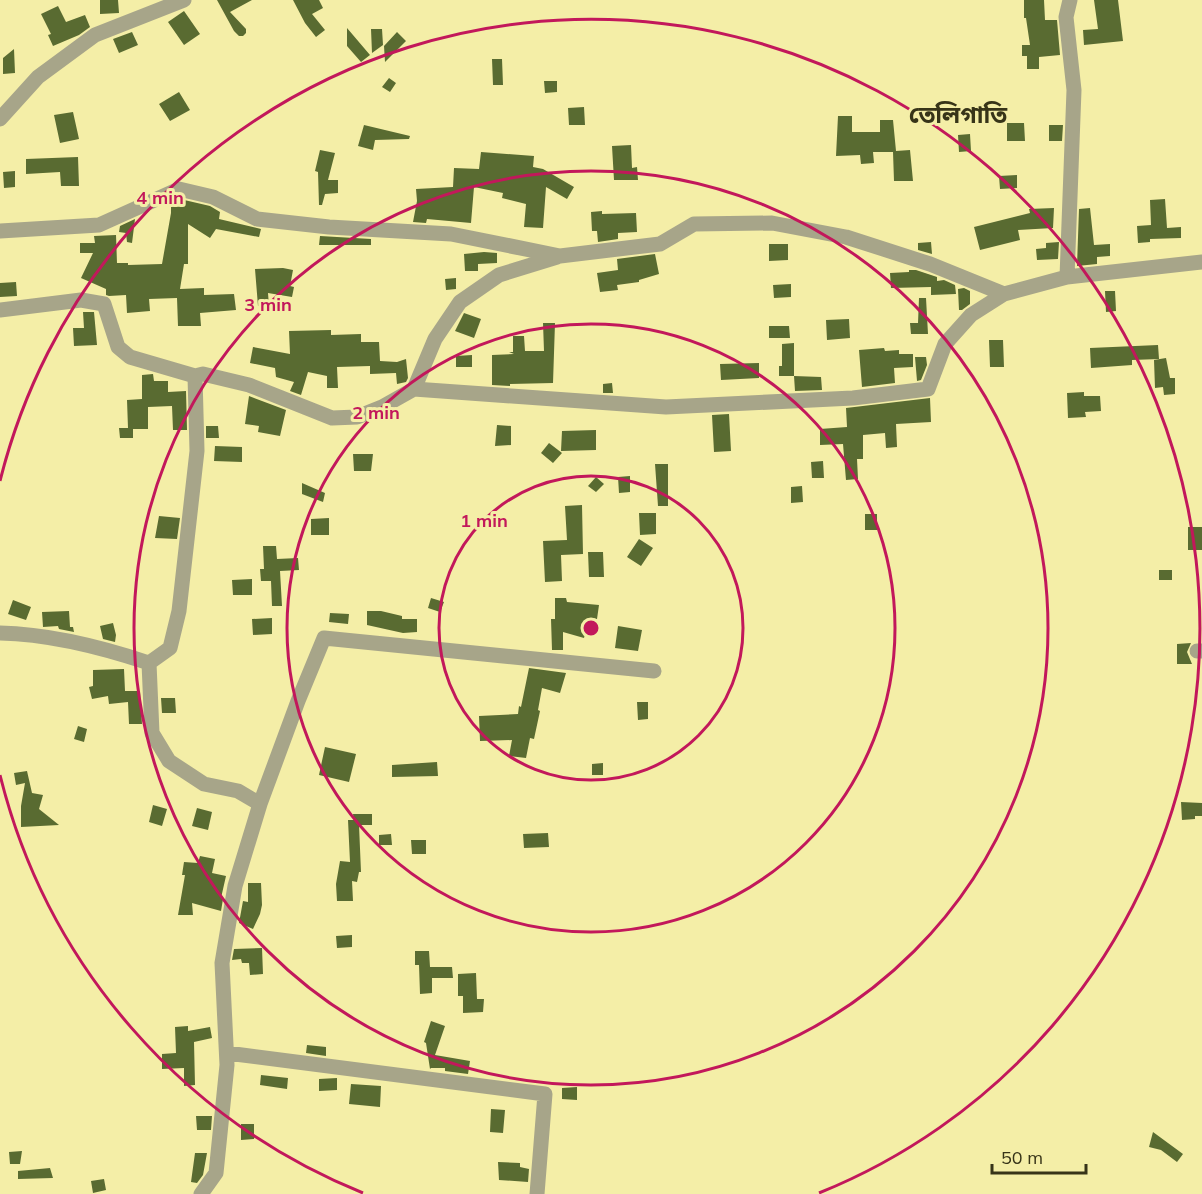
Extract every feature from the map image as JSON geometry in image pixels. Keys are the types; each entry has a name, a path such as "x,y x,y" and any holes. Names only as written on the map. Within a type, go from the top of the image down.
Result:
{"street":[{"path":"0,119 38,76 95,35 183,0"},
{"path":"1067,277 1074,90 1066,17 1070,0"},
{"path":"0,231 99,225 179,189 213,197 257,219 329,227 451,234 560,256"},
{"path":"414,389 435,339 460,302 499,275 560,256 660,244 694,224 772,223 846,237 930,264 1004,294"},
{"path":"0,310 81,300 104,304 118,346 130,357 195,376 203,374 249,385 332,418 357,417 382,407 414,389 666,407 854,398 928,389 945,344 971,315 1004,294 1067,277 1202,262"},
{"path":"149,663 170,648 179,611 197,451 195,376"},
{"path":"0,633 28,634 115,651 149,663"},
{"path":"201,1194 216,1173 227,1065 222,963 235,886 260,804 324,638 654,670"},
{"path":"149,663 152,733 170,761 204,784 237,791 260,804"},
{"path":"226,1053 545,1094 537,1194"}],"building":[{"path":"100,0 118,0 119,13 100,14"},
{"path":"217,0 252,0 230,12 246,29 243,36 239,36 234,31"},
{"path":"293,0 319,0 323,8 312,14 325,30 316,37 305,23"},
{"path":"1024,0 1044,0 1045,20 1057,20 1060,55 1039,57 1039,69 1027,69 1027,56 1022,56 1022,45 1030,45 1026,18 1024,18"},
{"path":"1094,0 1118,0 1123,41 1084,45 1083,30 1098,29"},
{"path":"58,6 66,22 85,15 90,27 79,35 53,46 48,35 51,34 41,14"},
{"path":"184,11 200,34 184,45 168,22"},
{"path":"347,28 370,55 361,62 347,46"},
{"path":"371,29 382,29 383,45 372,53"},
{"path":"132,32 138,45 119,53 113,39"},
{"path":"397,32 406,41 385,62 384,46"},
{"path":"14,49 15,73 3,74 3,58"},
{"path":"492,59 502,59 503,85 493,85"},
{"path":"389,78 396,83 390,92 382,87"},
{"path":"544,81 557,81 557,92 545,93"},
{"path":"179,92 190,110 170,121 159,104"},
{"path":"584,107 585,125 569,125 568,108"},
{"path":"73,112 79,139 60,143 54,115"},
{"path":"838,116 852,116 852,132 880,132 880,120 893,120 896,151 910,150 913,181 894,181 893,152 873,152 874,163 861,164 860,155 836,156"},
{"path":"1007,123 1024,123 1025,141 1007,141"},
{"path":"364,125 410,136 409,139 375,140 373,150 358,146"},
{"path":"1049,125 1063,125 1062,141 1049,141"},
{"path":"970,134 971,151 959,152 958,135"},
{"path":"631,145 632,168 637,167 638,180 614,180 612,146"},
{"path":"320,150 335,153 328,180 338,180 338,193 325,194 322,205 319,205 318,172 315,171"},
{"path":"481,152 534,156 533,167 543,169 574,187 567,199 546,187 543,228 524,227 526,204 502,198 503,193 474,187 471,223 427,219 426,223 413,222 417,201 416,189 453,187 454,168 479,169"},
{"path":"78,157 79,186 61,186 60,172 26,174 26,159"},
{"path":"15,171 15,187 4,188 3,172"},
{"path":"1017,175 1017,188 1000,189 999,176"},
{"path":"180,199 210,206 220,212 219,219 261,229 259,237 216,229 210,238 188,224 188,264 184,264 180,289 204,288 204,295 234,294 236,310 200,313 201,326 178,326 177,298 149,299 150,311 127,313 126,295 106,295 106,289 81,278 93,253 80,253 80,243 95,243 94,236 116,235 117,263 162,264 171,203"},
{"path":"1165,199 1167,228 1181,227 1181,238 1150,239 1150,242 1138,243 1137,226 1151,225 1150,200"},
{"path":"1054,208 1053,228 1018,230 1020,240 980,250 974,227 1030,213 1029,209"},
{"path":"1090,208 1094,245 1110,244 1110,256 1097,257 1097,264 1077,266 1079,209"},
{"path":"602,211 602,214 636,213 637,232 618,233 618,239 598,242 597,231 592,231 591,212"},
{"path":"135,219 132,243 127,242 126,233 119,232 120,226"},
{"path":"320,236 371,239 371,245 319,245"},
{"path":"931,242 932,254 918,250 918,243"},
{"path":"1059,242 1058,259 1037,260 1036,249 1046,248 1046,243"},
{"path":"769,244 788,244 788,260 769,261"},
{"path":"497,253 497,263 478,264 478,271 465,271 464,254"},
{"path":"655,254 659,274 639,280 639,282 617,285 618,290 600,292 597,273 618,270 617,259"},
{"path":"255,269 293,270 290,286 294,287 292,297 268,293 269,306 258,306"},
{"path":"909,270 916,270 937,277 937,281 944,280 955,285 956,294 931,295 931,287 891,288 890,273 909,272"},
{"path":"456,278 456,289 446,290 445,279"},
{"path":"16,282 17,296 0,297 0,283"},
{"path":"791,284 791,297 774,298 773,285"},
{"path":"964,288 970,291 970,304 959,310 958,289"},
{"path":"1105,291 1115,291 1116,311 1106,312"},
{"path":"919,298 926,298 928,334 911,334 910,323 918,323"},
{"path":"83,312 94,312 97,345 74,346 73,328 84,328"},
{"path":"464,313 481,319 474,338 455,331"},
{"path":"849,319 850,338 827,340 826,320"},
{"path":"543,323 555,323 553,383 492,385 492,355 514,354 509,352 513,352 513,336 524,336 525,351 544,351"},
{"path":"769,326 789,326 790,338 769,338"},
{"path":"331,330 331,335 361,334 361,342 379,342 380,361 397,362 406,359 408,378 406,382 397,384 396,373 370,374 370,366 337,367 338,388 327,388 327,376 308,372 301,395 290,391 294,382 276,377 275,368 250,363 253,347 290,354 289,331"},
{"path":"989,340 1003,340 1004,367 990,367"},
{"path":"794,343 794,376 779,376 779,366 782,366 782,344"},
{"path":"1158,345 1159,359 1132,360 1132,365 1091,368 1090,348"},
{"path":"884,348 885,351 899,350 899,354 913,354 913,367 894,368 895,383 862,387 859,350"},
{"path":"472,355 472,367 456,367 456,356"},
{"path":"915,357 926,357 927,365 921,380 917,381"},
{"path":"1166,358 1170,378 1175,378 1175,394 1164,395 1163,387 1155,388 1154,360"},
{"path":"759,363 759,378 721,380 720,364"},
{"path":"153,374 154,381 168,381 168,392 186,391 187,430 173,430 172,406 148,407 148,429 133,429 133,438 120,438 119,428 128,428 127,400 142,399 142,375"},
{"path":"794,376 821,377 822,390 795,391"},
{"path":"612,383 613,393 603,393 603,384"},
{"path":"1084,392 1084,396 1100,396 1101,411 1085,412 1086,417 1068,418 1067,393"},
{"path":"249,396 286,410 280,436 258,432 259,426 245,424"},
{"path":"930,398 931,422 896,424 897,447 886,448 885,433 863,435 863,459 857,459 858,479 846,480 843,444 820,445 820,429 847,427 846,408"},
{"path":"729,414 731,451 714,452 712,415"},
{"path":"497,425 511,426 511,445 495,446"},
{"path":"206,426 218,426 219,438 206,438"},
{"path":"596,430 596,450 561,451 562,431"},
{"path":"549,443 562,453 553,463 541,453"},
{"path":"215,446 242,447 242,462 214,461"},
{"path":"353,454 373,454 371,471 354,471"},
{"path":"823,461 824,478 812,478 811,462"},
{"path":"655,464 668,464 668,506 658,506"},
{"path":"630,476 630,492 619,493 618,477"},
{"path":"596,477 604,484 596,492 588,486"},
{"path":"302,483 325,493 323,502 302,494"},
{"path":"802,486 803,502 791,503 791,487"},
{"path":"582,505 583,554 561,555 562,581 545,582 543,541 567,540 565,506"},
{"path":"639,513 656,513 656,534 640,535"},
{"path":"865,514 877,514 877,530 865,530"},
{"path":"159,516 180,518 177,539 155,538"},
{"path":"329,518 329,535 311,535 311,519"},
{"path":"1188,527 1202,527 1202,550 1188,550"},
{"path":"639,539 653,548 641,566 627,557"},
{"path":"263,546 276,546 277,559 298,558 299,570 280,571 282,606 272,606 271,581 261,581 260,569 264,569"},
{"path":"588,552 603,552 604,577 589,577"},
{"path":"1159,570 1172,570 1172,580 1159,580"},
{"path":"252,579 252,595 233,595 232,580"},
{"path":"431,598 444,602 440,612 428,608"},
{"path":"555,598 566,598 567,602 599,605 597,619 589,618 584,638 563,632 563,650 552,650 551,619 555,619"},
{"path":"13,600 31,607 26,620 8,614"},
{"path":"69,611 70,627 73,627 74,632 59,629 58,626 43,627 42,612"},
{"path":"367,611 381,611 402,616 402,619 417,619 417,632 403,633 367,625"},
{"path":"330,613 349,614 348,624 329,622"},
{"path":"272,618 272,634 253,635 252,619"},
{"path":"113,623 115,642 103,639 100,626"},
{"path":"618,626 642,630 638,651 615,648"},
{"path":"1191,643 1187,652 1192,664 1177,664 1177,644"},
{"path":"529,668 566,673 560,693 542,688 534,739 530,738 526,758 509,756 512,740 480,741 479,716 518,714"},
{"path":"124,669 125,691 140,691 142,724 129,724 128,702 109,704 108,696 92,699 89,687 93,686 93,670"},
{"path":"161,698 175,698 176,713 162,713"},
{"path":"637,702 648,702 648,719 638,720"},
{"path":"78,726 87,729 84,742 74,739"},
{"path":"325,747 356,754 349,782 319,775"},
{"path":"437,762 438,776 392,777 392,765"},
{"path":"603,763 603,775 592,775 592,764"},
{"path":"27,771 32,793 43,795 39,809 59,825 21,827 21,806 25,783 16,785 14,773"},
{"path":"1181,802 1202,803 1202,816 1182,820"},
{"path":"153,805 167,809 162,826 149,822"},
{"path":"197,808 212,812 208,830 192,826"},
{"path":"353,814 372,814 372,825 359,825 361,872 359,872 357,882 352,881 353,901 337,901 336,884 340,861 350,862 348,820 354,820"},
{"path":"548,833 549,847 524,848 523,834"},
{"path":"391,834 392,845 379,845 379,835"},
{"path":"411,840 426,840 426,854 412,854"},
{"path":"200,856 215,859 212,873 226,876 221,898 223,899 221,911 192,903 193,915 178,915 185,875 182,875 184,862 198,863"},
{"path":"248,883 261,883 262,905 253,929 239,923 243,901 248,902"},
{"path":"352,935 352,947 337,948 336,936"},
{"path":"262,948 263,974 250,975 249,963 242,963 241,959 232,960 234,949"},
{"path":"415,951 429,951 430,967 452,967 453,978 432,978 432,993 420,994 419,965 415,965"},
{"path":"476,973 477,999 484,999 483,1012 463,1013 463,996 458,996 458,974"},
{"path":"431,1021 445,1026 435,1055 470,1061 468,1074 445,1071 445,1068 430,1069 424,1042"},
{"path":"188,1026 188,1031 210,1027 212,1038 194,1042 195,1085 184,1086 184,1068 162,1069 162,1054 176,1053 175,1027"},
{"path":"307,1045 326,1047 326,1056 306,1053"},
{"path":"261,1075 288,1078 287,1089 260,1085"},
{"path":"337,1078 337,1090 319,1091 319,1079"},
{"path":"351,1084 381,1086 380,1107 349,1104"},
{"path":"577,1087 577,1100 562,1099 562,1088"},
{"path":"491,1109 505,1110 503,1133 490,1132"},
{"path":"196,1116 212,1116 211,1130 197,1130"},
{"path":"241,1124 254,1124 254,1139 241,1140"},
{"path":"1153,1132 1183,1154 1177,1162 1161,1150 1149,1147"},
{"path":"22,1151 20,1164 10,1164 9,1152"},
{"path":"195,1153 207,1153 203,1175 197,1183 191,1182"},
{"path":"498,1162 520,1163 520,1167 529,1169 528,1182 499,1180"},
{"path":"50,1168 53,1178 18,1179 18,1171"},
{"path":"104,1179 106,1190 93,1193 91,1181"}],"district":[{"name":"তেলিগাতি","path":"958,114"}]}
